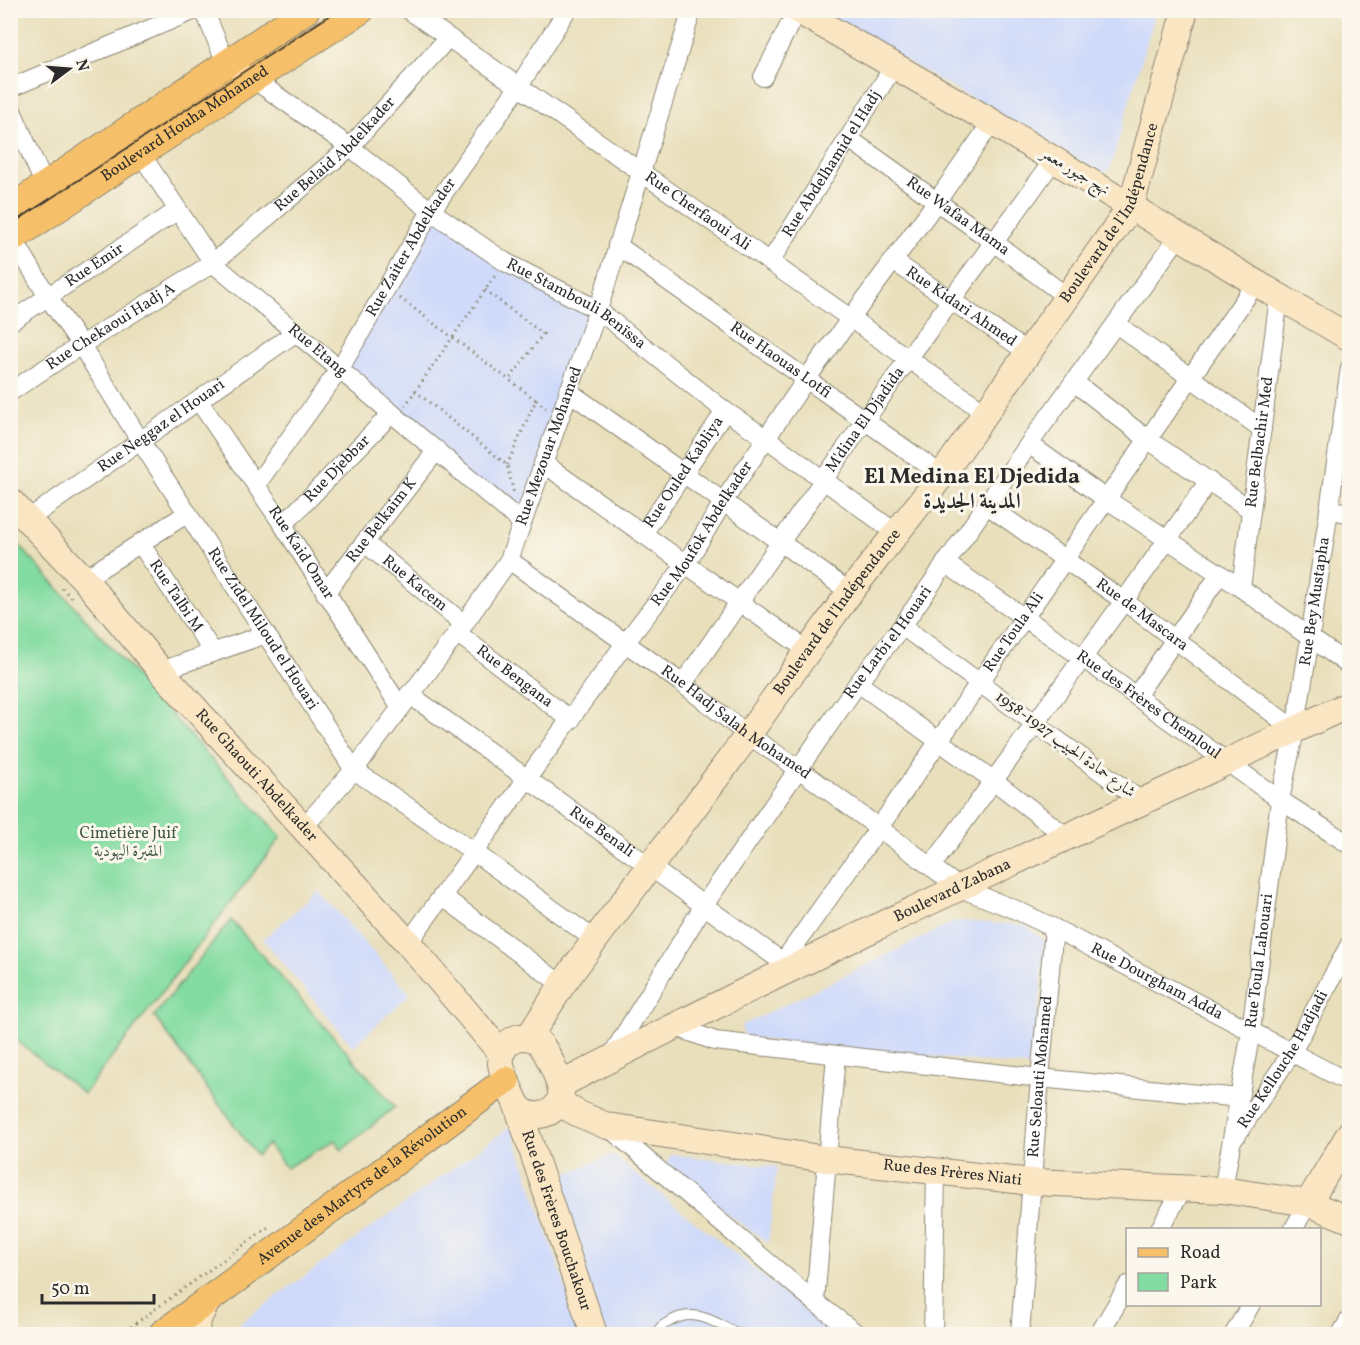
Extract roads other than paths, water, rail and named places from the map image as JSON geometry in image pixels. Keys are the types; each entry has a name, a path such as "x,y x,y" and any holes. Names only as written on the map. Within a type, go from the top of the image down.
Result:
{"main road":[{"name":"Boulevard Houha Mohamed","path":"10,209 306,10"},
{"name":"Boulevard Houha Mohamed","path":"12,239 361,10"},
{"name":"نهج جبور معمر","path":"797,10 992,122 1350,338"},
{"name":"Boulevard de l'Indépendance","path":"529,1037 562,985 748,735 807,650 987,413 1131,206 1185,10"},
{"name":"Rue Ghaouti Abdelkader","path":"10,501 84,579 161,670 408,942 501,1053"},
{"name":"Boulevard Zabana","path":"559,1094 609,1059 783,970 1350,704"},
{"path":"529,1037 543,1047 559,1094 554,1109 537,1116 530,1115 517,1105 500,1063 501,1053 511,1040 529,1037"},
{"name":"Avenue des Martyrs de la Révolution","path":"162,1335 506,1080"},
{"name":"Rue des Frères Niati","path":"559,1094 579,1114 607,1126 826,1159 1032,1182 1223,1190 1308,1203 1350,1220"},
{"name":"Rue des Frères Bouchakour","path":"517,1105 594,1335"},
{"path":"1308,1203 1350,1133"},
{"path":"195,1335 199,1317 207,1302"}],"street":[{"path":"10,88 195,10"},
{"path":"204,10 226,63"},
{"name":"Rue Cherfaoui Ali","path":"409,10 987,413"},
{"name":"Rue Zaiter Abdelkader","path":"256,485 339,370 431,211 519,86 567,10"},
{"name":"Rue Mezouar Mohamed","path":"303,828 354,770 509,560 598,310 692,10"},
{"path":"763,77 797,10"},
{"name":"Rue Belaid Abdelkader","path":"213,263 350,147 448,38"},
{"name":"Rue Stambouli Benïssa","path":"226,63 253,79 350,147 431,211 504,262 598,310 725,411 766,438 896,533"},
{"name":"Rue Abdelhamid el Hadj","path":"770,262 894,66"},
{"path":"10,106 45,186"},
{"name":"Rue Moufok Abdelkader","path":"408,942 528,780 626,642 686,564 723,502 807,378 938,201 992,122"},
{"name":"Rue Wafaa Mama","path":"848,138 938,201 1067,297"},
{"name":"Rue Etang","path":"141,154 213,263 521,522"},
{"name":"M'dina El Djadida","path":"683,684 908,359 952,302 1054,159"},
{"name":"Rue Emir","path":"10,322 178,210"},
{"name":"Rue Larbi el Houari","path":"609,1059 704,905 858,683 902,626 1029,444 1179,236"},
{"name":"Rue Zidel Miloud el Houari","path":"12,239 354,770 474,852 595,940"},
{"name":"Rue Haouas Lotfi","path":"617,245 866,419 942,475"},
{"name":"Rue Kidari Ahmed","path":"893,261 1029,353"},
{"name":"Rue Chekaoui Hadj A","path":"10,392 213,263"},
{"name":"Rue Toula Ali","path":"783,970 938,741 1256,283"},
{"name":"Rue Belbachir Med","path":"1241,588 1280,297"},
{"path":"1116,324 1262,429"},
{"name":"Rue Neggaz el Houari","path":"27,520 295,333"},
{"name":"Rue Bey Mustapha","path":"1295,730 1350,368"},
{"path":"1074,382 1147,439 1251,510"},
{"path":"568,391 850,592"},
{"name":"Rue Kaid Omar","path":"199,400 283,525 325,593 405,700"},
{"name":"Rue Ouled Kabliya","path":"644,534 725,411"},
{"name":"Rue Djebbar","path":"283,525 394,415"},
{"path":"1029,444 1106,499 1241,588 1350,666"},
{"name":"Rue Belkaim K","path":"325,593 437,450"},
{"path":"543,463 807,650"},
{"path":"931,867 1209,481"},
{"name":"Rue de Mascara","path":"987,505 1124,601 1295,730"},
{"path":"1329,510 1350,513"},
{"path":"84,579 188,513"},
{"name":"Rue Talbi M","path":"140,543 213,652"},
{"name":"Rue Kacem","path":"364,543 460,629"},
{"name":"Rue Hadj Salah Mohamed","path":"509,560 626,642 748,735 799,769 960,888"},
{"name":"Rue des Frères Chemloul","path":"945,563 1083,658 1280,800 1350,845"},
{"path":"1136,696 1220,574"},
{"name":"شارع حمادة الحبيب 1927-1958","path":"902,626 1142,801"},
{"name":"Rue Bengana","path":"460,629 571,720"},
{"path":"161,670 267,634"},
{"path":"858,683 993,780 1067,837"},
{"name":"Rue Benali","path":"405,700 528,780 650,865 704,905 783,970"},
{"name":"Rue Toula Lahouari","path":"1223,1190 1251,1031 1280,800 1295,730"},
{"name":"Rue Dourgham Adda","path":"960,888 1014,909 1054,928 1350,1083"},
{"path":"442,896 562,985"},
{"name":"Rue Seloauti Mohamed","path":"1022,1334 1040,1078 1054,928"},
{"name":"Rue Kellouche Hadjadi","path":"1232,1143 1292,1052 1350,944"},
{"path":"674,1026 715,1041 1239,1098"},
{"path":"814,1302 836,1055"},
{"path":"607,1126 814,1302 857,1335"},
{"path":"933,1335 936,1172"},
{"path":"1160,1228 1182,1190"},
{"path":"1294,1228 1308,1203"},
{"path":"1100,1335 1126,1290"},
{"path":"1234,1335 1250,1306"}],"lane":[{"path":"656,1335 660,1327 686,1314 697,1315 740,1335"}],"tram line":[{"path":"10,225 338,10"}],"district":[{"name":"El Medina El Djedida المدينة الجديدة","path":"972,490"}],"park label":[{"name":"Cimetière Juif المقبرة اليهودية","path":"128,843"}]}
